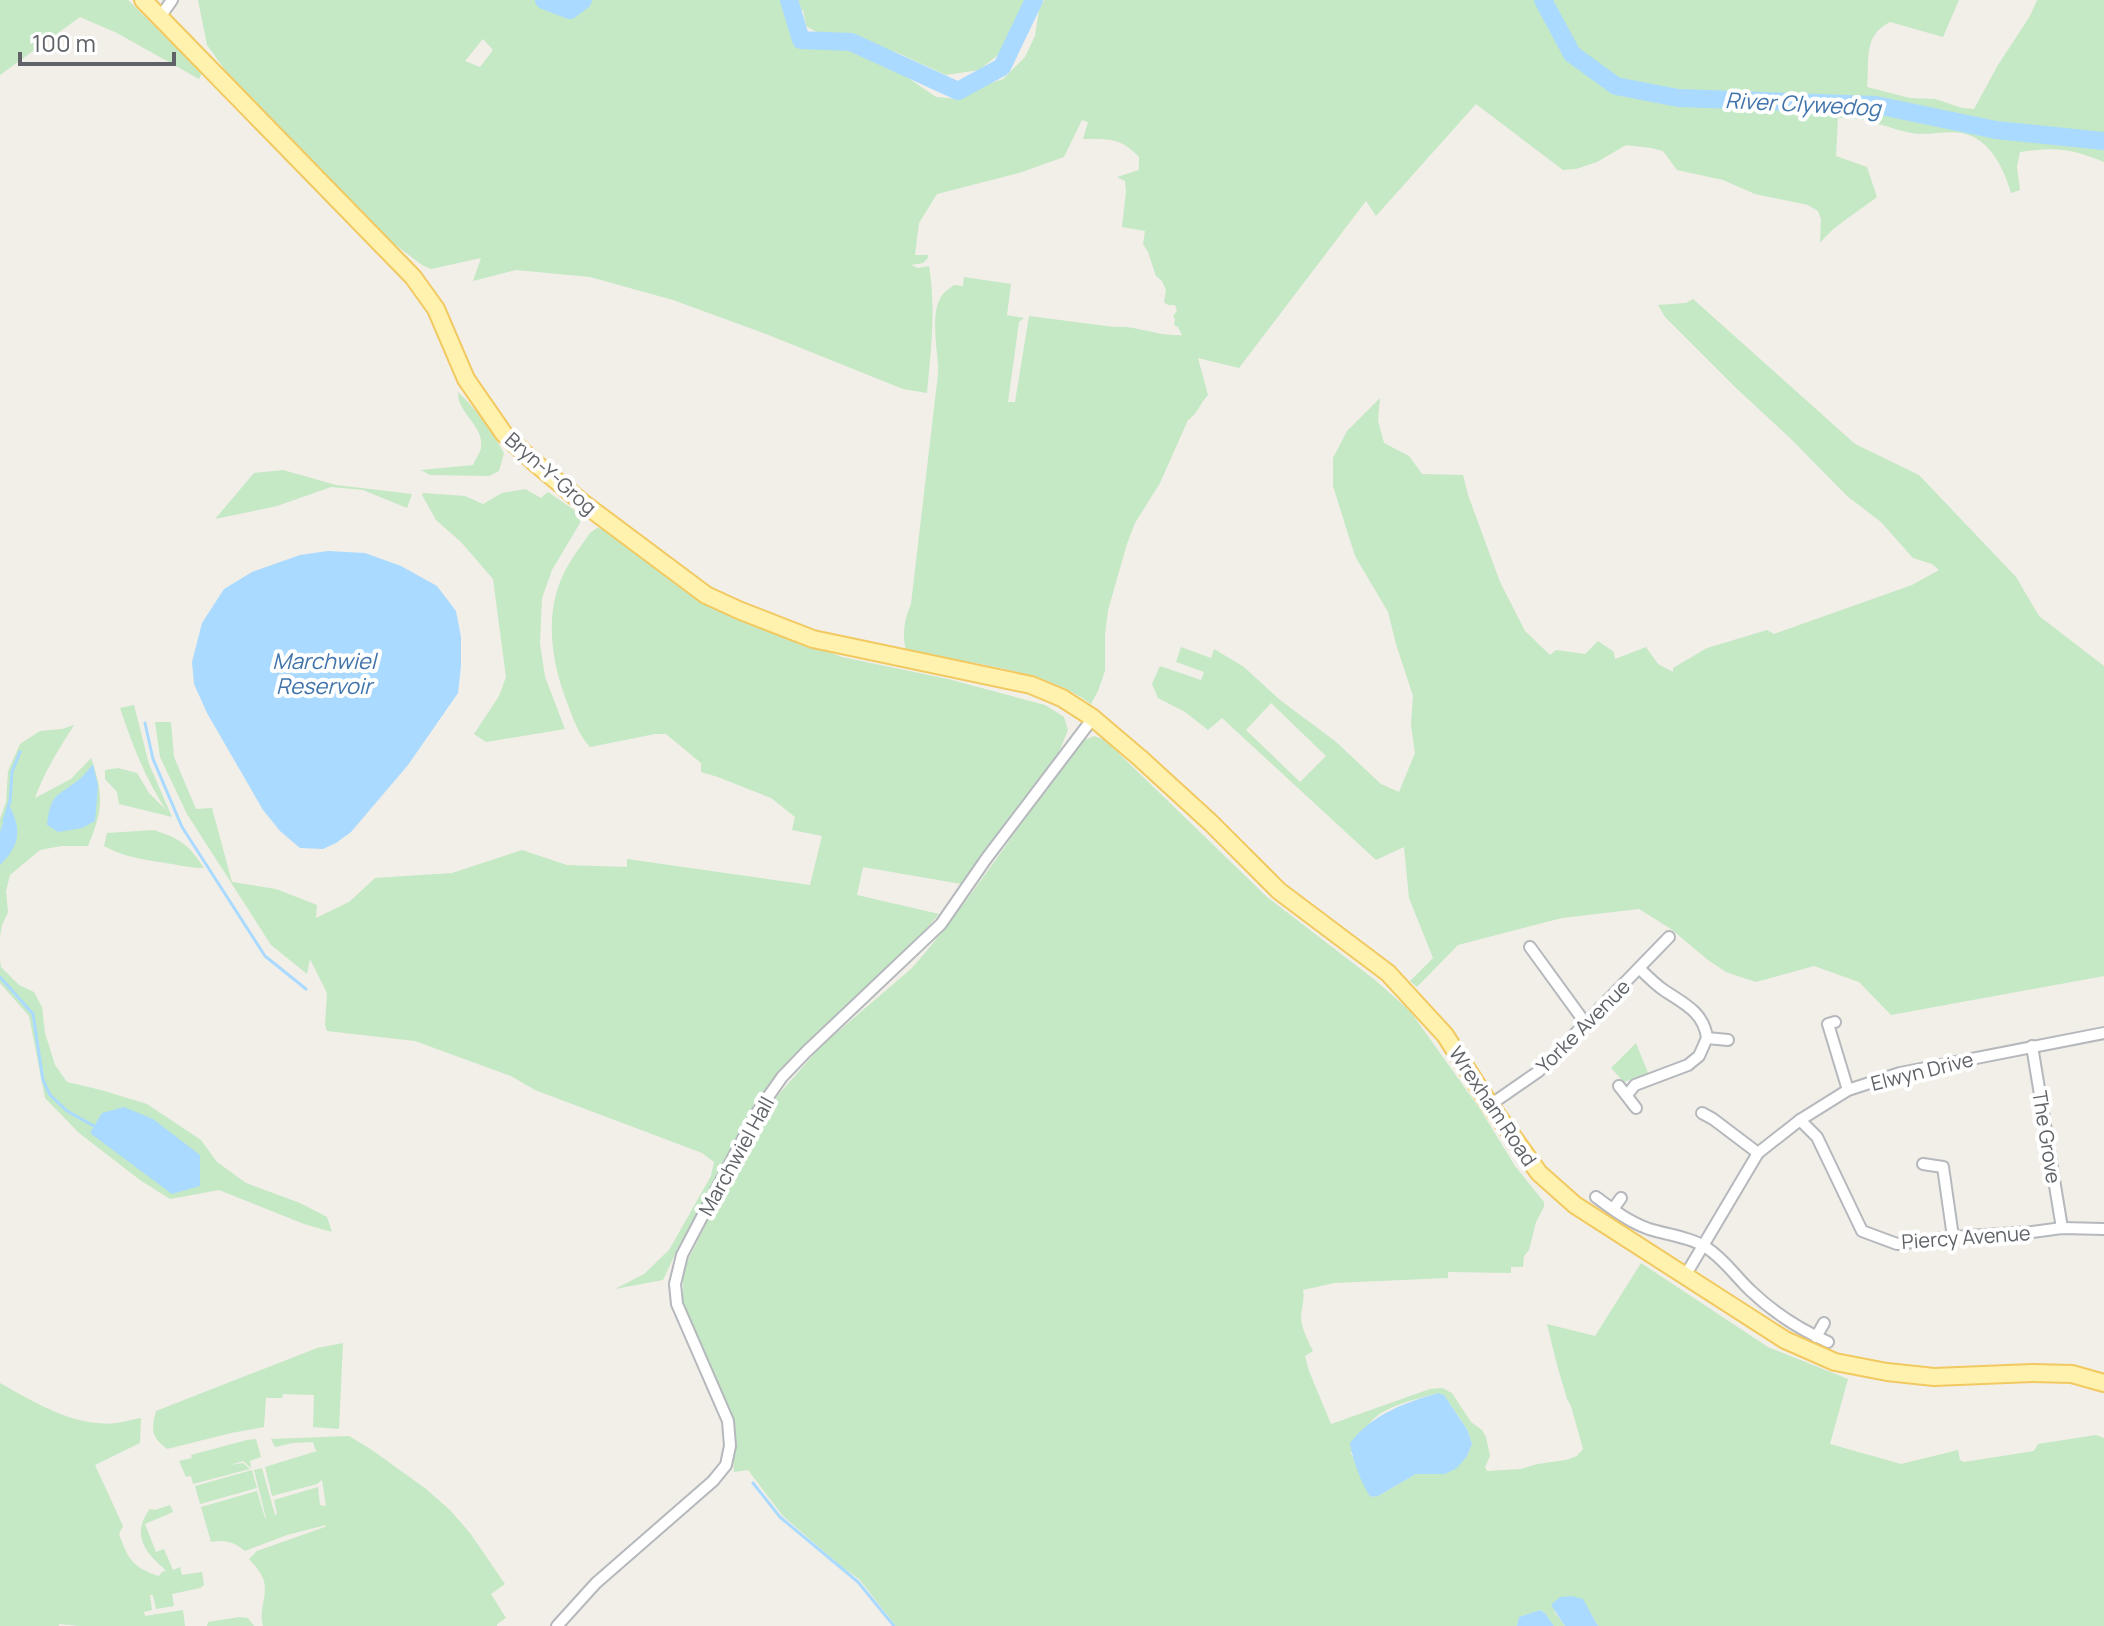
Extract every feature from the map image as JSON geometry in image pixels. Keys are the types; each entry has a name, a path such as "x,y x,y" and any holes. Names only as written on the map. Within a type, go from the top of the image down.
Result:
{"main road":[{"name":"Bryn-Y-Grog","path":"143,0 413,277 436,309 466,379 504,434 583,503 706,595 741,611 813,639 1031,685 1062,698 1093,718"},
{"name":"Wrexham Road","path":"1093,718 1211,823 1279,891 1388,973 1445,1035 1539,1173 1575,1205 1785,1340 1835,1362 1934,1377 2072,1374 2104,1383"}],"street":[{"path":"160,17 172,0"},
{"name":"Marchwiel Hall","path":"557,1626 596,1583 713,1481 726,1465 730,1446 728,1421 677,1304 675,1284 682,1255 756,1114 782,1077 806,1052 941,924 1093,718"},
{"name":"Yorke Avenue","path":"1490,1105 1539,1071 1669,937"},
{"path":"1530,947 1553,968 1586,1024"},
{"path":"1636,1108 1623,1090 1688,1065 1699,1056 1707,1038 1706,1028 1694,1010 1640,969"},
{"path":"1828,1024 1848,1090"},
{"name":"Elwyn Drive","path":"1685,1276 1758,1153 1800,1120 1848,1090 1900,1073 2104,1033"},
{"path":"1707,1038 1728,1040"},
{"name":"The Grove","path":"2032,1046 2062,1228"},
{"path":"1702,1113 1717,1115 1758,1153"},
{"name":"Piercy Avenue","path":"1800,1120 1817,1137 1862,1231 1897,1244 2062,1228 2104,1229"},
{"path":"1923,1164 1949,1166 1953,1237"},
{"path":"1596,1197 1646,1228 1704,1246 1723,1260 1773,1311 1828,1342"},
{"path":"1613,1209 1621,1198"},
{"path":"1816,1337 1824,1323"}],"green space":[{"path":"0,0 128,0 202,73 199,79 117,33 80,17 0,75"},
{"path":"198,0 1027,0 1003,51 979,70 946,75 855,37 820,34 806,26 803,10 783,8 794,44 850,47 898,71 936,97 957,99 971,90 1003,79 1025,57 1035,36 1039,10 1044,0 1959,0 1943,37 1890,22 1881,28 1869,50 1867,87 1974,109 2037,0 2104,0 2104,162 2063,150 2020,152 2017,167 2020,190 2011,193 1994,156 1972,136 1956,132 1911,133 1866,121 1838,118 1836,156 1867,167 1877,197 1820,243 1821,219 1818,211 1808,205 1755,194 1723,180 1677,170 1663,151 1651,148 1626,145 1597,162 1563,170 1476,104 1376,216 1366,201 1239,368 1198,358 1208,395 1188,420 1160,483 1135,523 1127,544 1108,610 1105,671 1091,704 1073,692 1031,676 906,651 904,633 911,604 938,377 936,314 944,293 954,285 963,286 964,277 1011,284 1007,315 1024,318 1019,322 1008,402 1015,402 1029,316 1182,335 1174,325 1175,305 1164,302 1166,290 1156,276 1143,244 1145,231 1122,227 1125,181 1117,177 1139,170 1139,157 1126,146 1107,139 1083,139 1088,122 1082,120 1064,157 1019,173 937,194 919,223 915,255 928,255 928,258 923,263 911,265 918,268 929,266 931,282 932,329 927,393 903,389 673,300 590,277 516,270 473,281 481,258 431,269 422,265 389,240 233,81 207,45","holes":["483,39 493,50 480,67 465,61"]},
{"path":"1693,299 1855,444 1919,475 2016,577 2039,616 2104,666 2104,976 1891,1015 1859,982 1814,966 1756,982 1726,972 1671,929 1639,909 1562,918 1458,945 1417,987 1410,981 1433,958 1409,898 1404,847 1376,860 1222,718 1208,730 1185,712 1158,698 1152,684 1160,666 1201,680 1204,672 1176,662 1181,647 1211,658 1214,649 1244,667 1280,700 1335,741 1381,784 1399,792 1415,753 1411,725 1413,696 1388,612 1355,556 1333,486 1333,458 1347,431 1380,398 1378,421 1384,443 1409,456 1422,474 1463,475 1500,582 1525,631 1550,655 1556,650 1585,654 1598,641 1614,652 1615,659 1646,647 1658,664 1673,672 1673,668 1707,648 1767,630 1774,634 1912,585 1939,570 1932,564 1913,558 1881,522 1847,496 1665,317 1658,305 1686,303","holes":["1271,703 1326,756 1300,782 1246,730"]},
{"path":"458,392 483,421 504,453 499,471 489,476 430,475 421,470 473,465 479,454 479,432 462,406"},
{"path":"283,470 336,485 412,494 407,508 363,490 331,487 277,506 215,519 254,473"},
{"path":"525,489 541,498 548,492 580,514 580,523 552,570 542,598 540,643 545,677 565,729 486,742 474,734 499,696 506,677 493,579 461,542 436,520 422,495 465,496 483,504 502,493"},
{"path":"597,528 604,529 684,591 727,613 842,657 948,679 1045,705 1064,717 1068,730 1059,752 961,884 863,867 857,895 939,914 909,948 782,1070 754,1104 663,1280 615,1289 644,1274 669,1250 711,1176 714,1162 702,1153 415,1041 327,1031 327,993 310,959 307,974 271,945 187,814 160,757 155,722 171,722 174,757 196,809 212,808 232,882 276,889 317,905 316,918 349,902 375,878 452,873 522,850 567,865 627,867 627,859 810,885 822,836 792,830 795,817 771,798 701,772 701,763 666,734 590,747 582,736 556,667 552,620 563,575 590,533"},
{"path":"134,705 149,764 172,817 119,804 117,792 105,779 105,770 118,768 137,773 149,793 166,810 140,760 120,708"},
{"path":"74,725 47,770 35,798 71,779 91,758 100,793 93,833 88,846 40,850 10,875 6,891 8,912 0,936 0,819 6,802 8,771 20,744 40,731"},
{"path":"1094,736 1105,740 1267,897 1375,980 1410,1011 1480,1109 1515,1166 1544,1202 1529,1250 1524,1256 1523,1267 1511,1267 1511,1273 1448,1272 1448,1278 1334,1283 1303,1290 1302,1322 1313,1351 1305,1356 1331,1424 1430,1389 1442,1388 1452,1393 1471,1422 1486,1437 1490,1456 1485,1467 1487,1471 1521,1469 1577,1456 1583,1449 1547,1324 1595,1336 1641,1263 1768,1347 1848,1379 1830,1444 1901,1464 1958,1450 1960,1460 1964,1462 2034,1451 2038,1444 2096,1435 2104,1438 2104,1626 1598,1626 1591,1613 1554,1611 1565,1626 1554,1626 1540,1610 1519,1617 1517,1626 896,1626 859,1579 783,1516 748,1470 734,1472 734,1425 683,1302 683,1270 774,1100 820,1047 912,968 978,885 1080,742","holes":["1438,1393 1444,1395 1468,1431 1472,1444 1467,1456 1445,1474 1416,1474 1371,1497 1351,1453 1368,1425 1374,1418 1400,1404"]},
{"path":"154,830 183,843 204,868 137,858 104,846 107,833"},
{"path":"0,960 1,967 19,985 34,992 42,1007 45,1033 55,1065 67,1082 147,1104 201,1140 217,1162 246,1183 300,1203 327,1217 332,1232 219,1190 170,1199 79,1133 45,1098 29,1016 0,983"},
{"path":"1636,1043 1648,1073 1624,1082 1611,1068"},
{"path":"343,1343 339,1429 313,1427 314,1395 283,1394 282,1398 266,1398 264,1427 167,1449 155,1437 156,1411 317,1348"},
{"path":"0,1383 56,1412 86,1422 117,1423 141,1418 140,1443 95,1465 123,1526 119,1534 129,1556 143,1570 159,1576 166,1571 144,1545 141,1527 150,1509 170,1505 173,1512 145,1524 156,1552 164,1549 173,1570 180,1567 182,1575 202,1572 204,1585 172,1594 174,1606 156,1609 153,1595 150,1595 152,1610 144,1612 145,1616 183,1610 185,1626 0,1626"},
{"path":"349,1436 426,1489 470,1533 505,1584 491,1594 506,1618 497,1626 263,1626 264,1581 249,1559 257,1551 326,1525 245,1551 230,1542 211,1542 201,1507 257,1491 266,1518 254,1470 262,1468 275,1515 274,1500 318,1487 320,1505 326,1506 322,1480 272,1496 265,1467 317,1451 313,1442 275,1447 271,1439"},
{"path":"256,1439 261,1457 250,1461 251,1468 243,1461 230,1465 243,1463 250,1469 193,1484 191,1476 186,1477 179,1461 192,1458 191,1455"},
{"path":"252,1470 257,1488 200,1504 195,1486"},
{"path":"248,1618 254,1626 207,1626 208,1622"}],"water":[{"name":"Marchwiel Reservoir","path":"328,551 365,553 401,566 437,586 456,611 461,637 461,666 458,693 408,765 351,832 323,849 300,848 280,831 263,810 207,713 194,684 192,662 202,623 224,589 252,572 300,555"},
{"path":"93,764 98,786 95,821 82,828 58,832 47,825 53,801"},
{"path":"9,805 16,822 17,837 12,851 0,865 0,832"},
{"path":"124,1107 153,1119 200,1155 200,1186 172,1194 90,1133 102,1113"},
{"path":"1438,1393 1444,1395 1468,1431 1472,1444 1467,1456 1457,1468 1445,1474 1416,1474 1371,1497 1358,1472 1350,1443 1379,1417"},
{"path":"1560,1597 1583,1599 1598,1626 1565,1626 1551,1605"},
{"path":"1540,1610 1554,1626 1517,1626 1519,1617"}],"waterway":[{"name":"River Clywedog","path":"544,0 570,10 583,0"},
{"name":"River Clywedog","path":"789,0 801,40 851,42 958,91 1002,67 1034,0"},
{"name":"River Clywedog","path":"1543,0 1572,54 1616,86 1678,98 1876,105 1996,130 2104,141"},
{"path":"145,723 153,759 182,827 265,956 306,989"},
{"path":"4,821 10,801 12,772 20,752"},
{"path":"0,977 33,1014 43,1080 50,1095 67,1111 94,1126"},
{"path":"753,1483 780,1517 858,1582 894,1626"}]}
